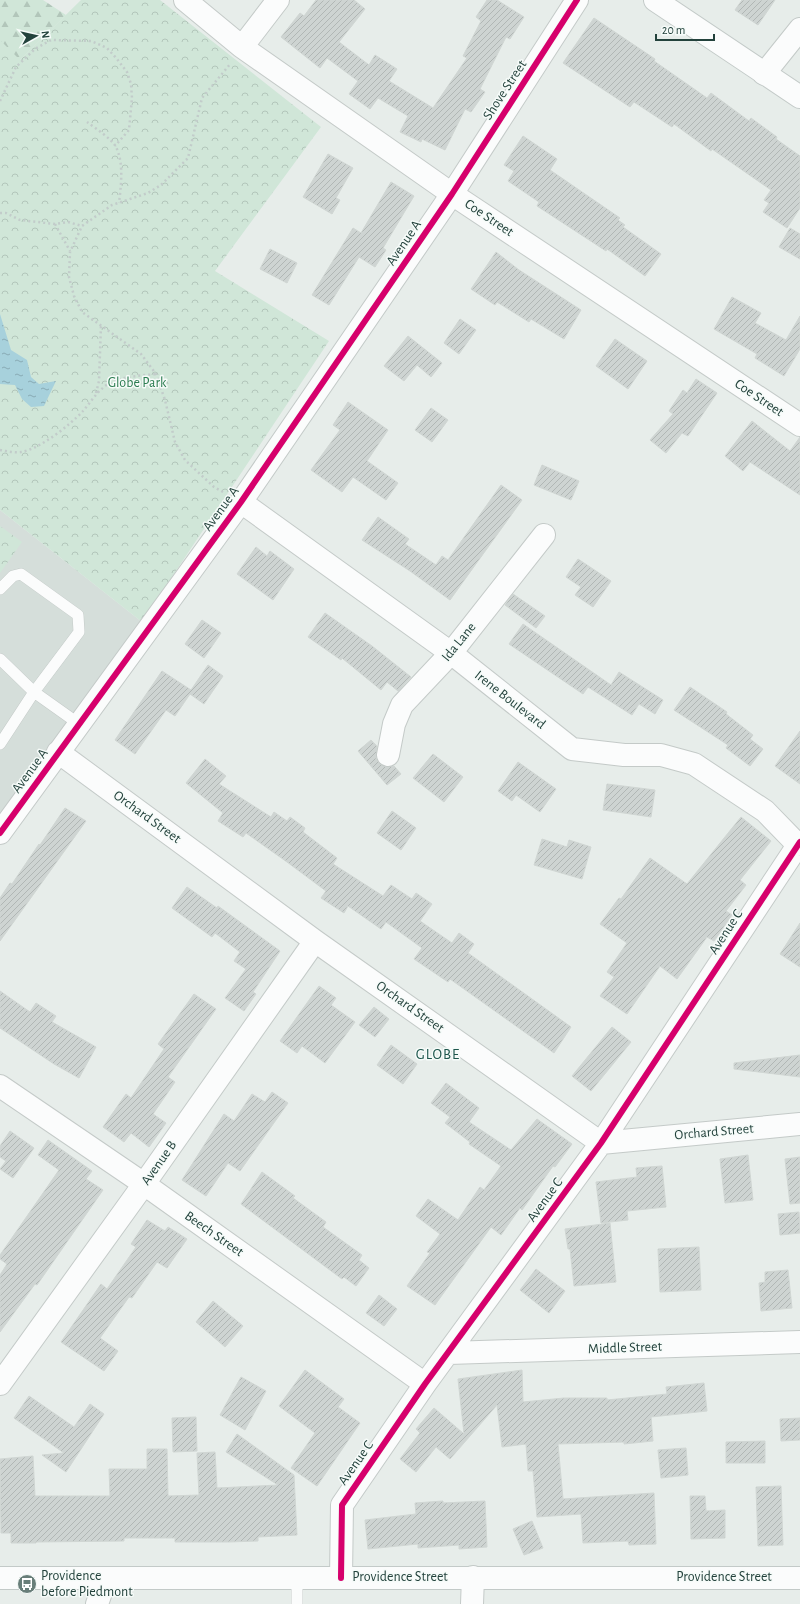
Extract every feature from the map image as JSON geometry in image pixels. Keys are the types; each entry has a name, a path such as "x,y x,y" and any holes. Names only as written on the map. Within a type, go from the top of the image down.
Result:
{"street":[{"name":"Coe Street","path":"185,0 242,47 452,194 800,425"},
{"path":"242,47 278,0"},
{"name":"Shove Street","path":"452,194 577,0"},
{"path":"655,0 800,97"},
{"path":"764,74 800,30"},
{"name":"Avenue A","path":"0,833 241,502 452,194"},
{"name":"Irene Boulevard","path":"241,502 451,653 572,749 624,755 661,755 694,764 765,811 799,844"},
{"name":"Ida Lane","path":"388,755 394,724 402,705 451,653 544,535"},
{"name":"Orchard Street","path":"58,752 315,941 601,1143 800,1124"},
{"name":"Avenue C","path":"342,1578 342,1505 425,1384 601,1143 799,844"},
{"name":"Avenue B","path":"0,1384 144,1184 315,941"},
{"name":"Beech Street","path":"0,1086 144,1184 425,1384"},
{"name":"Middle Street","path":"449,1353 800,1342"},
{"path":"472,1604 473,1577"},
{"name":"Providence Street","path":"0,1578 800,1578"},
{"path":"97,1604 106,1578"}],"lane":[{"path":"0,590 13,576 21,574 78,615 79,632 34,692 0,744"},
{"path":"0,659 34,692 79,724"},
{"path":"297,1578 297,1604"}],"path":[{"path":"0,101 16,67 36,49 51,40 91,41 107,48 127,72 131,84 132,98 129,130 116,146"},
{"path":"241,502 214,487 185,460 175,442 165,400 156,374 141,354 101,324 82,312 74,296 69,277 70,252 82,226 112,205 148,193 161,186 188,158 202,98 242,47"},
{"path":"87,122 116,146 120,159 121,187 119,203"},
{"path":"0,213 6,213 20,220 55,224 68,222 82,226"},
{"path":"55,224 70,252"},
{"path":"95,394 99,381 101,324"},
{"path":"0,450 23,452 38,445 64,429 82,412 95,394 107,385 119,379 156,374"}],"shaded area":[{"path":"0,510 142,622 0,826"}],"green space":[{"path":"0,0 43,0 66,15 20,60 0,133"},
{"name":"Globe Park","path":"81,0 160,0 321,127 215,271 329,341 142,622 0,510 0,40 20,60"},
{"path":"0,526 22,542 0,573"}],"water":[{"path":"0,314 11,350 27,360 31,377 39,384 56,381 44,406 31,407 22,399 15,385 0,384"}],"building":[{"path":"316,0 354,0 365,9 339,42 369,65 375,55 397,69 389,81 433,108 467,58 463,56 481,21 476,17 487,0 497,0 524,17 510,39 506,37 480,89 485,92 471,112 465,109 445,150 422,139 421,142 400,132 408,116 378,98 370,109 349,94 358,81 327,58 320,68 281,37 300,13 304,16"},
{"path":"742,0 775,0 758,25 735,10"},
{"path":"594,18 655,59 654,61 707,98 711,93 749,121 751,118 777,137 776,139 800,156 800,208 787,228 763,212 769,203 764,200 771,190 712,149 711,151 674,124 672,127 634,102 630,107 563,63"},
{"path":"523,136 557,159 550,170 620,218 618,220 625,225 623,227 661,254 645,276 607,249 606,251 537,206 539,202 508,181 514,171 504,165"},
{"path":"328,154 353,168 336,198 340,200 332,214 303,197"},
{"path":"391,182 414,196 383,248 386,250 375,267 359,257 329,305 312,295 353,228 361,233"},
{"path":"790,228 800,234 800,259 779,247"},
{"path":"270,249 297,263 287,283 260,269"},
{"path":"496,252 519,270 581,310 564,339 531,319 529,322 497,302 495,305 471,289"},
{"path":"732,297 761,313 755,323 786,340 800,316 800,349 784,376 755,358 757,354 714,329"},
{"path":"460,319 476,330 459,354 444,343"},
{"path":"408,336 442,363 431,377 417,365 404,381 384,366"},
{"path":"615,339 647,361 628,389 596,366"},
{"path":"696,379 717,393 688,436 682,433 666,453 650,440 673,414 669,411 683,390 687,393"},
{"path":"348,402 388,430 367,461 398,483 386,500 353,477 342,492 311,470 340,430 333,425"},
{"path":"431,408 448,420 432,442 415,430"},
{"path":"752,421 790,451 800,437 800,495 750,462 743,471 725,456"},
{"path":"542,465 579,481 571,500 534,485"},
{"path":"501,485 522,500 450,600 410,571 362,540 378,517 409,539 405,544 436,565 442,556 448,560"},
{"path":"256,547 267,556 270,551 294,569 273,600 237,574"},
{"path":"578,559 611,581 593,607 575,595 581,587 566,577"},
{"path":"513,594 545,616 536,628 505,605"},
{"path":"325,613 372,646 411,677 398,691 387,682 381,690 342,658 341,660 308,637"},
{"path":"202,620 221,633 204,658 185,644"},
{"path":"523,624 611,685 619,672 663,700 655,714 639,704 632,715 588,687 583,694 509,644"},
{"path":"208,665 223,676 204,704 190,694 175,716 166,710 135,754 115,740 162,671 191,690"},
{"path":"690,687 727,712 726,714 753,735 750,739 763,749 750,766 726,748 728,745 674,710"},
{"path":"800,731 800,784 775,766"},
{"path":"371,740 377,746 376,759 380,764 386,767 394,766 401,774 387,785 358,751"},
{"path":"433,754 463,777 444,802 413,778"},
{"path":"205,759 226,776 219,784 271,817 274,812 287,821 290,817 305,828 303,832 337,858 333,864 383,896 391,885 412,899 416,893 432,904 420,921 452,943 459,933 474,944 468,953 571,1027 554,1053 450,979 448,982 414,959 422,948 386,922 381,929 348,906 344,913 321,898 326,891 287,862 246,833 243,837 218,821 223,813 186,783"},
{"path":"518,762 556,789 540,812 516,795 512,801 498,791"},
{"path":"607,784 655,790 651,817 603,810"},
{"path":"65,808 86,821 0,941 0,898 10,883 12,884"},
{"path":"392,811 416,828 401,850 377,833"},
{"path":"741,817 771,841 740,880 746,885 726,911 732,915 714,941 707,937 677,979 660,966 627,1014 600,996 614,977 607,972 627,943 600,924 619,898 621,899 650,858 687,884"},
{"path":"542,839 567,847 569,840 591,847 582,879 534,865"},
{"path":"187,887 217,908 218,906 280,951 253,992 256,994 244,1011 225,998 246,969 234,961 240,952 215,933 212,937 172,908"},
{"path":"800,923 800,967 780,954"},
{"path":"319,986 336,998 331,1005 355,1022 325,1063 302,1046 297,1053 280,1041"},
{"path":"0,991 30,1012 36,1003 56,1016 52,1022 96,1047 79,1078 54,1064 0,1028"},
{"path":"194,994 216,1009 168,1077 175,1082 153,1114 166,1123 149,1147 131,1133 124,1142 103,1127 126,1094 131,1098 164,1049 158,1044"},
{"path":"374,1007 389,1019 375,1037 359,1025"},
{"path":"612,1027 631,1042 591,1091 572,1076"},
{"path":"391,1045 417,1064 403,1084 377,1065"},
{"path":"800,1055 800,1077 734,1069 734,1063"},
{"path":"446,1083 479,1108 469,1122 511,1150 537,1119 572,1144 555,1167 553,1166 522,1210 520,1208 501,1235 491,1227 435,1305 407,1286 430,1253 427,1252 440,1234 416,1216 428,1199 458,1220 480,1187 484,1190 501,1166 469,1144 470,1142 445,1123 450,1117 431,1103"},
{"path":"272,1092 288,1103 240,1171 228,1163 206,1196 182,1180 224,1114 234,1121 252,1094 265,1102"},
{"path":"10,1131 34,1148 13,1178 0,1169 6,1161 0,1157 0,1146"},
{"path":"48,1140 92,1171 86,1179 103,1190 37,1285 35,1284 0,1332 0,1275 7,1264 0,1259 0,1255 59,1170 38,1155"},
{"path":"748,1155 753,1200 725,1203 720,1159"},
{"path":"800,1157 800,1203 790,1204 785,1159"},
{"path":"662,1166 666,1207 627,1211 628,1220 601,1223 596,1182 637,1177 636,1168"},
{"path":"262,1172 295,1196 293,1198 326,1222 323,1227 362,1255 359,1260 369,1268 356,1286 344,1277 342,1279 241,1204"},
{"path":"799,1212 800,1233 780,1235 778,1214"},
{"path":"147,1220 165,1231 168,1227 187,1239 167,1268 157,1262 132,1298 129,1297 100,1338 118,1351 104,1371 61,1342 101,1284 107,1289 136,1247 131,1244"},
{"path":"610,1223 616,1282 574,1286 570,1249 568,1249 565,1229"},
{"path":"699,1247 701,1290 660,1292 658,1249"},
{"path":"536,1269 565,1291 549,1313 520,1290"},
{"path":"788,1270 792,1308 761,1311 759,1283 765,1282 765,1272"},
{"path":"379,1295 397,1309 384,1326 366,1313"},
{"path":"213,1301 243,1326 225,1347 196,1322"},
{"path":"305,1370 344,1399 338,1407 360,1423 317,1486 291,1468 315,1433 279,1406"},
{"path":"522,1370 523,1402 564,1398 607,1398 607,1400 667,1394 666,1387 704,1383 707,1411 651,1417 653,1441 624,1444 624,1442 558,1444 563,1499 654,1493 656,1544 629,1545 628,1541 583,1543 581,1514 537,1517 533,1471 528,1471 526,1444 502,1447 497,1405 450,1459 436,1447 416,1472 400,1459 420,1433 416,1429 434,1408 464,1434 458,1379"},
{"path":"241,1377 266,1391 245,1430 220,1415"},
{"path":"29,1396 74,1427 90,1404 104,1414 66,1472 42,1455 64,1453 14,1418"},
{"path":"196,1417 197,1451 173,1452 172,1418"},
{"path":"800,1418 800,1440 781,1441 780,1419"},
{"path":"237,1434 294,1475 297,1535 258,1537 258,1541 229,1542 175,1542 175,1538 124,1538 124,1541 11,1543 11,1533 1,1533 0,1459 33,1456 35,1496 110,1496 109,1469 147,1469 147,1449 167,1449 168,1496 199,1495 197,1453 215,1452 217,1488 278,1485 226,1452"},
{"path":"765,1441 765,1463 726,1463 726,1442"},
{"path":"686,1448 688,1475 661,1478 658,1450"},
{"path":"781,1486 783,1545 758,1546 756,1487"},
{"path":"690,1496 705,1496 706,1511 725,1510 725,1538 691,1539"},
{"path":"443,1501 443,1503 485,1501 487,1547 459,1549 459,1545 418,1548 418,1544 368,1549 365,1520 416,1514 415,1503"},
{"path":"532,1521 543,1548 524,1555 513,1529"}],"cycle path":[{"path":"0,833 241,502 452,194 577,0"},
{"path":"341,1578 342,1505 425,1384 601,1143 800,842"}],"place":[{"name":"Providence before Piedmont","path":"27,1584"}],"district":[{"name":"GLOBE","path":"438,1054"}]}
